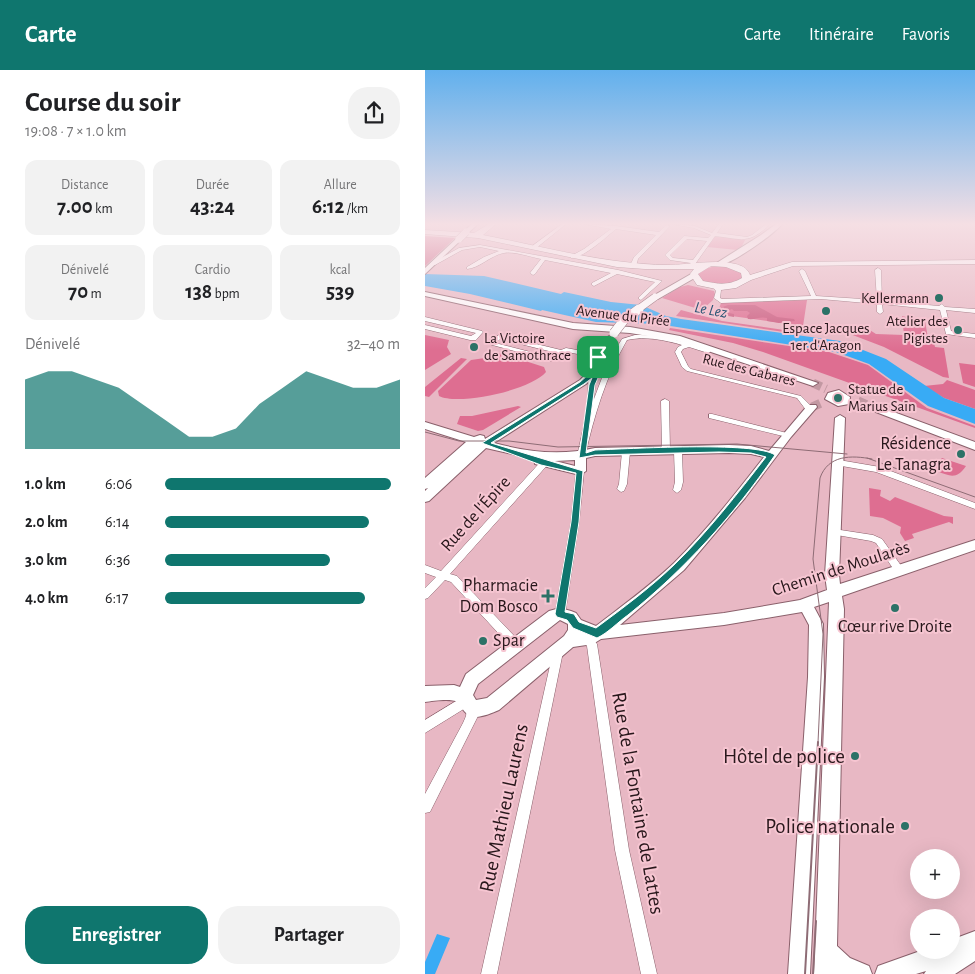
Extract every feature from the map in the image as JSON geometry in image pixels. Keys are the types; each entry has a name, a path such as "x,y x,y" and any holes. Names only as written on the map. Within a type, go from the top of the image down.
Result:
{"main road":[{"path":"623,266 693,268 703,266"},
{"path":"627,266 632,267"},
{"path":"738,266 745,272 746,278"},
{"path":"744,266 763,271 776,266"},
{"path":"675,284 700,283 730,286 741,283 746,278 785,266"},
{"path":"693,268 700,283"},
{"path":"425,484 478,442 576,387 596,368 605,342 624,320 675,284 693,268"},
{"name":"Avenue du Pirée","path":"425,294 573,326 660,334 732,355 813,383"},
{"path":"592,636 655,588 679,566 741,495 787,435 822,400 841,394 844,406 832,575 835,592 836,660 825,974"},
{"path":"872,406 975,446"},
{"path":"425,425 520,454 548,460 579,471 581,456"},
{"path":"425,498 477,448 478,442"},
{"path":"548,460 581,456 595,452 748,450 771,455"},
{"name":"Chemin de Moularès","path":"563,646 592,636 724,619 805,604 835,592 975,545"},
{"path":"799,974 816,677 816,624 805,604"},
{"path":"468,702 472,679 554,615 560,614"},
{"name":"Chemin de Moularès","path":"560,614 571,617 576,625 592,636"},
{"path":"425,694 455,693 468,702 485,708 493,704 563,646 575,632 576,625"},
{"path":"886,974 975,942"},
{"path":"935,974 975,949"},
{"path":"826,951 842,966 861,974"}],"street":[{"path":"533,274 538,266"},
{"path":"587,266 659,281 641,298"},
{"path":"689,266 693,268"},
{"path":"594,284 617,272 632,267"},
{"path":"877,270 880,312"},
{"path":"803,271 814,296"},
{"path":"715,286 719,291 717,298 721,301 814,296"},
{"path":"730,286 723,291 721,298 814,296 975,310"},
{"path":"942,307 948,333 975,336"},
{"path":"425,327 473,339 480,332 426,318"},
{"name":"Rue des Gabares","path":"588,425 611,362 625,339 644,337 688,345"},
{"path":"490,343 551,359 566,350 596,368 588,425 581,456"},
{"path":"688,345 732,355"},
{"name":"Rue des Gabares","path":"688,345 679,348 678,352 685,367 689,370 799,397 822,400"},
{"path":"591,396 599,395"},
{"path":"665,400 666,451"},
{"path":"713,416 787,435"},
{"path":"677,490 679,482 679,451"},
{"path":"621,489 627,452"},
{"name":"Rue de l'Épire","path":"425,595 548,460"},
{"path":"839,462 877,469 975,506"},
{"path":"560,614 575,522 579,471"},
{"path":"834,532 873,538 879,541 899,570"},
{"path":"425,569 453,579 516,645"},
{"name":"Rue de la Fontaine de Lattes","path":"592,636 591,644 622,850 649,974"},
{"name":"Rue Mathieu Laurens","path":"489,974 563,646"},
{"path":"425,727 468,702 472,716 425,807"}],"shaded area":[{"path":"725,266 740,270 743,278 731,285 703,282 697,273 700,270"},
{"path":"688,285 714,291 713,300 702,310 662,298 680,287"},
{"path":"807,300 803,326 717,314 721,303"},
{"path":"728,305 755,305 777,317 794,319 795,321 779,323 767,321 767,318 748,319 747,316 750,313 747,311 734,311 732,309 724,312 734,314 734,317 717,314 720,308"},
{"path":"681,310 722,321 784,330 784,332 676,316"},
{"path":"902,316 925,321 928,338 934,343 935,347 944,348 949,378 943,377 884,347 850,334 851,331 862,325 876,334 904,335"},
{"path":"670,328 829,352 868,365 927,408 975,426 975,428 763,352 733,343 669,330"},
{"path":"425,335 449,340 447,347 451,354 425,370"},
{"path":"500,353 544,367 546,372 538,379 526,385 478,398 449,399 439,396 438,391 471,360"},
{"path":"461,358 467,359 429,397 425,396 425,387"},
{"path":"959,363 975,365 975,387 963,383"},
{"path":"947,380 975,390 975,409 944,398 924,386 943,384"},
{"path":"518,406 521,407 483,430 478,431 457,424 460,416 472,416"},
{"path":"942,458 966,466 957,475 946,475 937,471 935,466"},
{"path":"869,488 881,490 880,496 890,501 895,497 944,516 953,517 953,524 949,522 912,534 914,538 905,541 900,533 901,527 883,518 870,516"}],"water":[{"path":"425,274 484,276 561,294 564,292 611,302 641,305 666,316 681,319 840,341 886,359 944,398 975,409 975,424 928,406 869,364 836,352 658,324 596,322 425,286"},
{"path":"437,934 450,938 435,974 425,974 425,962"}],"tunnel":[{"path":"813,383 826,389"},
{"path":"858,401 872,407"},
{"path":"812,407 821,403"}],"tram line":[{"path":"425,432 459,441 509,441 558,447 737,444 847,454"},
{"path":"818,743 823,634 813,559 820,478 829,465 841,458 869,459"},
{"path":"869,459 975,497"},
{"path":"805,974 818,742"},
{"path":"813,974 816,921"}],"place":[{"name":"Kellermann","path":"939,298"},
{"name":"Espace Jacques 1er d'Aragon","path":"826,311"},
{"name":"Atelier des Pigistes","path":"958,330"},
{"name":"La Victoire de Samothrace","path":"474,347"},
{"name":"Statue de Marius Saïn","path":"838,398"},
{"name":"Résidence Le Tanagra","path":"961,454"},
{"name":"Pharmacie Dom Bosco","path":"548,596"},
{"name":"Cœur rive Droite","path":"895,608"},
{"name":"Spar","path":"483,641"},
{"name":"Hôtel de police","path":"855,756"},
{"name":"Police nationale","path":"905,826"}],"route":[{"path":"598,357 604,357 592,385 588,425 581,456 595,452 719,449 751,450 771,455 741,495 679,566 655,588 597,633 576,625 571,617 560,614 575,522 579,471 543,463 485,443 582,383 591,375 591,366 598,357"}],"water label":[{"name":"Le Lez","path":"711,310"}]}
